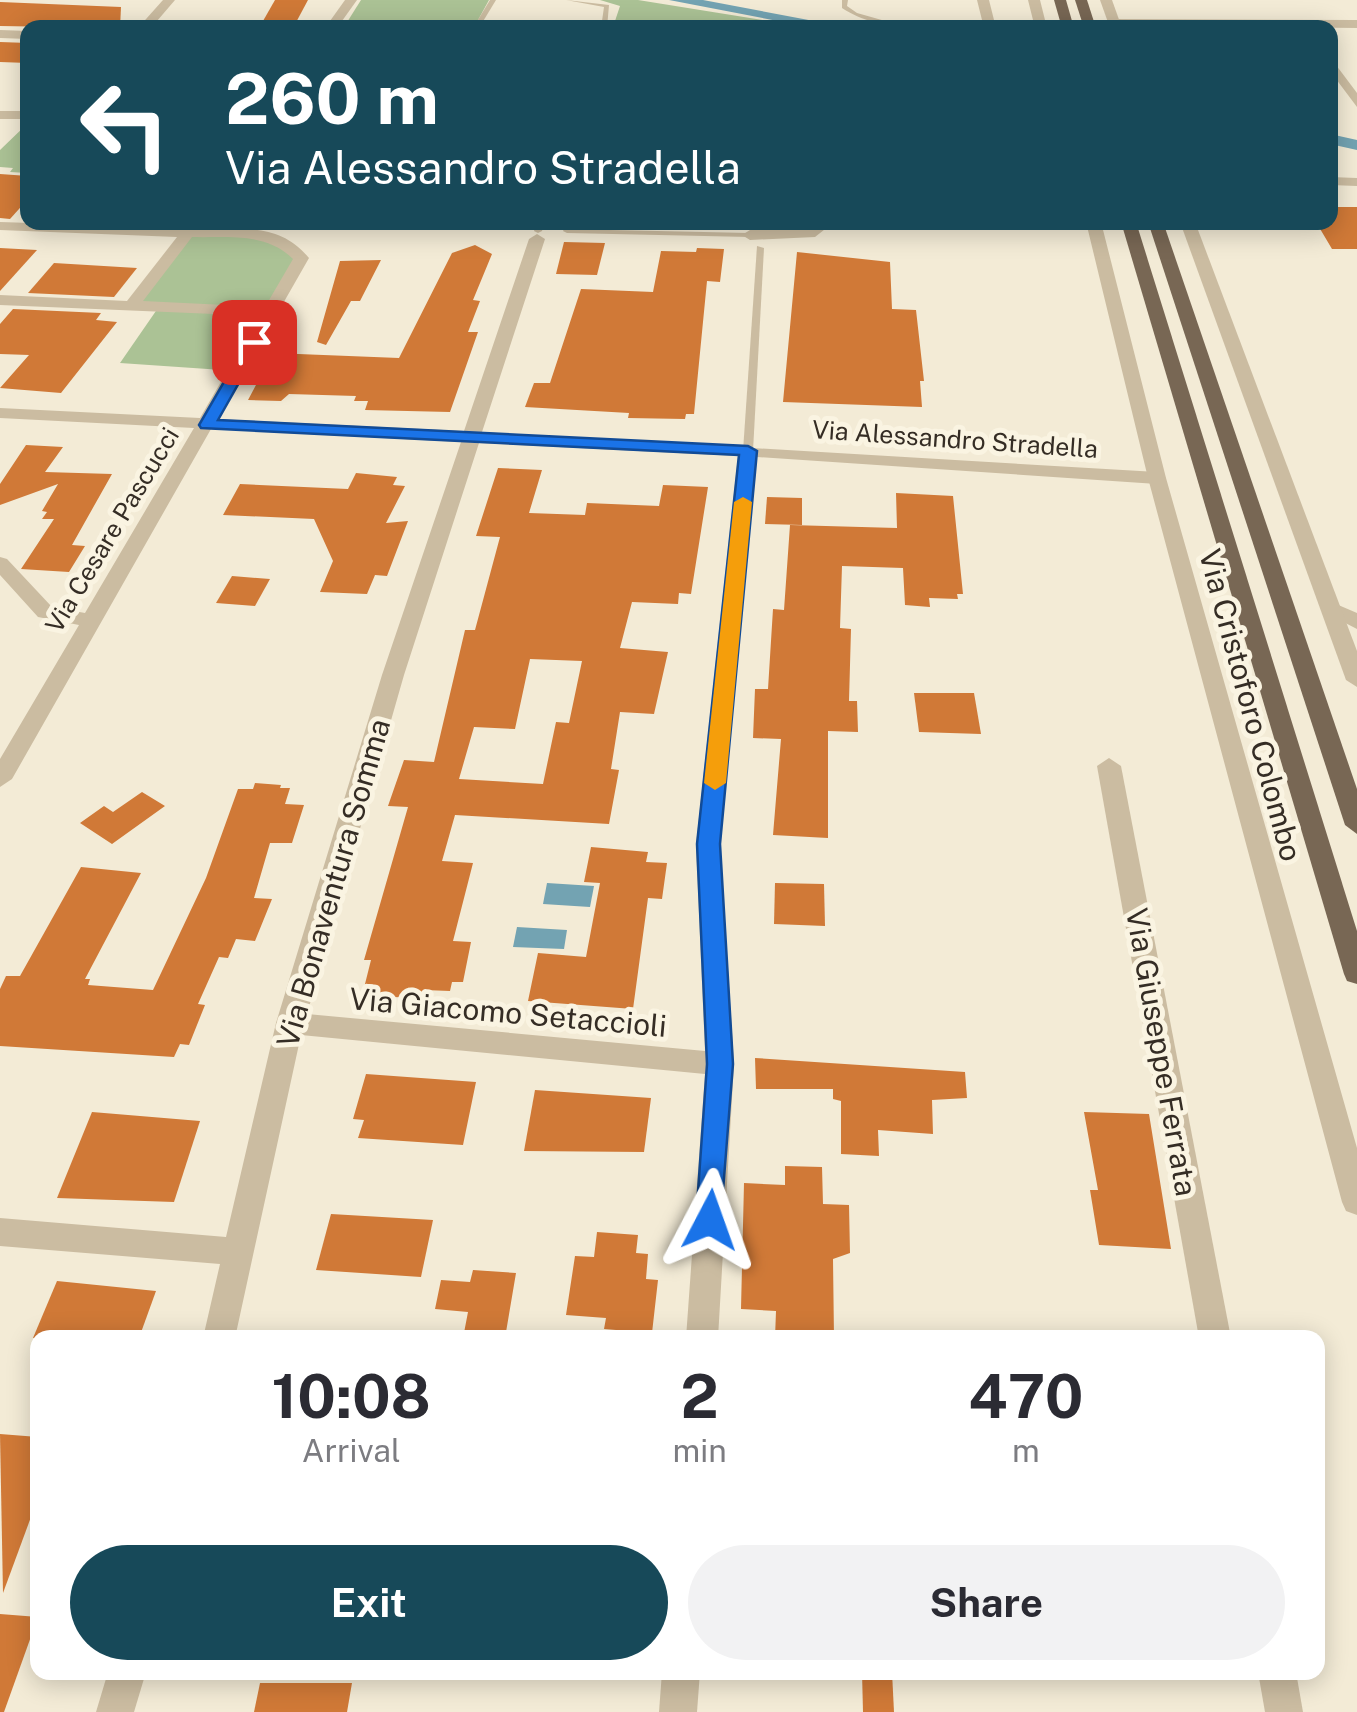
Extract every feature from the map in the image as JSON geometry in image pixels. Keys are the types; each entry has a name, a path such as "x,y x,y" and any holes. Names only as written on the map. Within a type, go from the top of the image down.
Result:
{"main road":[{"name":"Via Cristoforo Colombo","path":"1130,230 1357,974"},
{"name":"Via Cristoforo Colombo","path":"1158,230 1357,826"}],"street":[{"path":"151,20 169,0"},
{"path":"1338,74 1357,103"},
{"path":"131,306 189,230"},
{"name":"Via Cesare Pascucci","path":"0,779 300,258 283,240 206,230"},
{"path":"755,242 817,230"},
{"name":"Via Cristoforo Colombo","path":"1095,230 1158,478 1357,1202"},
{"path":"1190,230 1357,680"},
{"name":"Via Bonaventura Somma","path":"221,1330 290,1023 394,675 538,231"},
{"path":"0,300 272,312"},
{"name":"Via Alessandro Stradella","path":"0,414 748,451 1158,478"},
{"path":"703,1330 720,1064 708,844 748,451"},
{"path":"0,563 45,612 89,620"},
{"path":"1329,607 1357,622"},
{"name":"Via Giuseppe Ferrata","path":"1109,766 1213,1330"},
{"name":"Via Giacomo Setaccioli","path":"290,1023 720,1064"},
{"path":"0,1232 241,1252"},
{"path":"114,1712 124,1680"},
{"path":"678,1712 680,1680"},
{"path":"1278,1680 1284,1712"}],"lane":[{"path":"569,0 607,6 605,20"},
{"path":"845,0 844,7 855,14 878,20"},
{"path":"567,231 755,242 748,451"}],"green space":[{"path":"361,0 489,0 478,20 348,20"},
{"path":"600,0 638,0 762,20 615,20 620,6"},
{"path":"20,131 20,173 0,167 0,150"},
{"path":"188,233 265,235 301,258 237,371 120,363 158,308 131,306"}],"water":[{"path":"547,883 594,886 590,907 543,904"},
{"path":"517,927 567,930 564,949 513,947"}],"building":[{"path":"275,0 308,0 297,20 264,20"},
{"path":"0,2 121,7 120,20 20,20 20,26 0,26"},
{"path":"0,42 20,43 20,63 0,62"},
{"path":"0,174 20,175 20,208 10,219 0,218"},
{"path":"1338,207 1357,207 1357,249 1332,249 1321,230 1338,230"},
{"path":"564,242 605,243 597,275 556,274"},
{"path":"475,245 492,254 473,300 480,301 468,332 478,332 450,412 365,410 368,401 354,401 356,396 289,394 281,401 248,400 273,353 399,358 452,253"},
{"path":"0,248 37,250 0,291"},
{"path":"697,248 724,249 720,282 707,281 694,414 686,414 685,419 628,418 629,413 525,407 534,383 550,383 581,289 653,292 661,251 696,252"},
{"path":"797,252 890,262 892,309 916,310 924,381 920,381 922,407 783,402"},
{"path":"381,260 360,301 351,301 326,345 317,342 340,261"},
{"path":"54,263 137,268 114,297 28,293"},
{"path":"13,309 101,313 96,320 117,322 61,393 0,388 29,355 0,354 0,324"},
{"path":"26,445 63,447 45,472 112,474 72,545 85,546 69,572 21,569 54,519 42,519 47,512 42,511 58,484 0,505 0,484"},
{"path":"498,468 542,470 529,513 585,515 587,503 659,506 663,485 708,487 691,594 679,593 678,604 632,602 620,648 668,652 654,714 620,712 611,769 619,770 609,824 455,815 442,861 473,863 453,941 471,942 463,982 452,982 450,991 424,990 422,998 362,996 371,960 364,960 408,807 388,806 404,760 434,762 465,630 475,630 500,537 476,536","holes":["530,659 582,661 569,723 556,722 543,784 459,779 474,727 515,729"]},
{"path":"356,473 397,477 393,485 405,486 386,523 408,521 387,576 375,575 367,594 320,592 333,561 314,519 223,515 240,484 348,489"},
{"path":"896,493 953,496 963,594 957,594 958,599 929,598 930,607 905,605 903,568 842,566 840,628 851,629 849,701 857,701 858,732 828,731 828,838 773,835 781,739 753,738 755,689 768,689 773,609 784,610 790,525 897,528"},
{"path":"767,497 802,498 802,525 765,524"},
{"path":"232,576 270,579 255,606 216,603"},
{"path":"914,693 974,693 981,734 919,732"},
{"path":"255,783 290,788 285,804 304,805 292,843 270,843 254,898 272,899 255,941 236,939 228,958 219,957 198,1004 205,1005 189,1045 180,1044 174,1057 0,1046 0,989 6,976 20,976 81,867 141,873 85,979 90,979 88,985 153,990 206,878 238,789 253,789"},
{"path":"142,792 165,806 112,844 80,823 104,806 113,812"},
{"path":"591,847 648,852 646,862 667,863 662,899 648,898 633,1009 528,1001 538,953 586,957 600,883 584,882"},
{"path":"775,883 824,884 825,926 774,924"},
{"path":"755,1058 965,1072 967,1098 932,1100 933,1134 878,1130 879,1156 841,1154 841,1101 833,1099 833,1089 756,1089"},
{"path":"366,1074 476,1082 463,1145 358,1138 364,1120 353,1119"},
{"path":"535,1090 651,1098 644,1152 524,1151"},
{"path":"92,1112 200,1121 174,1202 57,1198"},
{"path":"1084,1112 1149,1114 1171,1249 1099,1245 1090,1190 1098,1190"},
{"path":"785,1166 822,1167 823,1204 849,1205 850,1253 833,1259 834,1330 775,1330 776,1311 741,1309 744,1183 785,1185"},
{"path":"331,1214 433,1220 421,1277 316,1270"},
{"path":"597,1232 638,1235 636,1253 648,1254 646,1279 658,1280 652,1330 604,1329 606,1318 566,1315 575,1256 594,1257"},
{"path":"473,1270 516,1273 506,1330 465,1330 468,1312 435,1309 441,1280 470,1282"},
{"path":"57,1281 156,1291 142,1330 36,1330"},
{"path":"0,1434 30,1436 30,1520 3,1593"},
{"path":"0,1614 30,1616 30,1639 4,1712 0,1712"},
{"path":"862,1680 892,1680 894,1712 863,1712"},
{"path":"260,1683 352,1683 347,1712 254,1712"}],"waterway":[{"path":"676,0 796,20"},
{"path":"1338,141 1357,145"}],"slow traffic":[{"path":"715,783 743,502"}],"route":[{"path":"254,342 207,425 748,451 708,844 720,1064 710,1220"}]}
